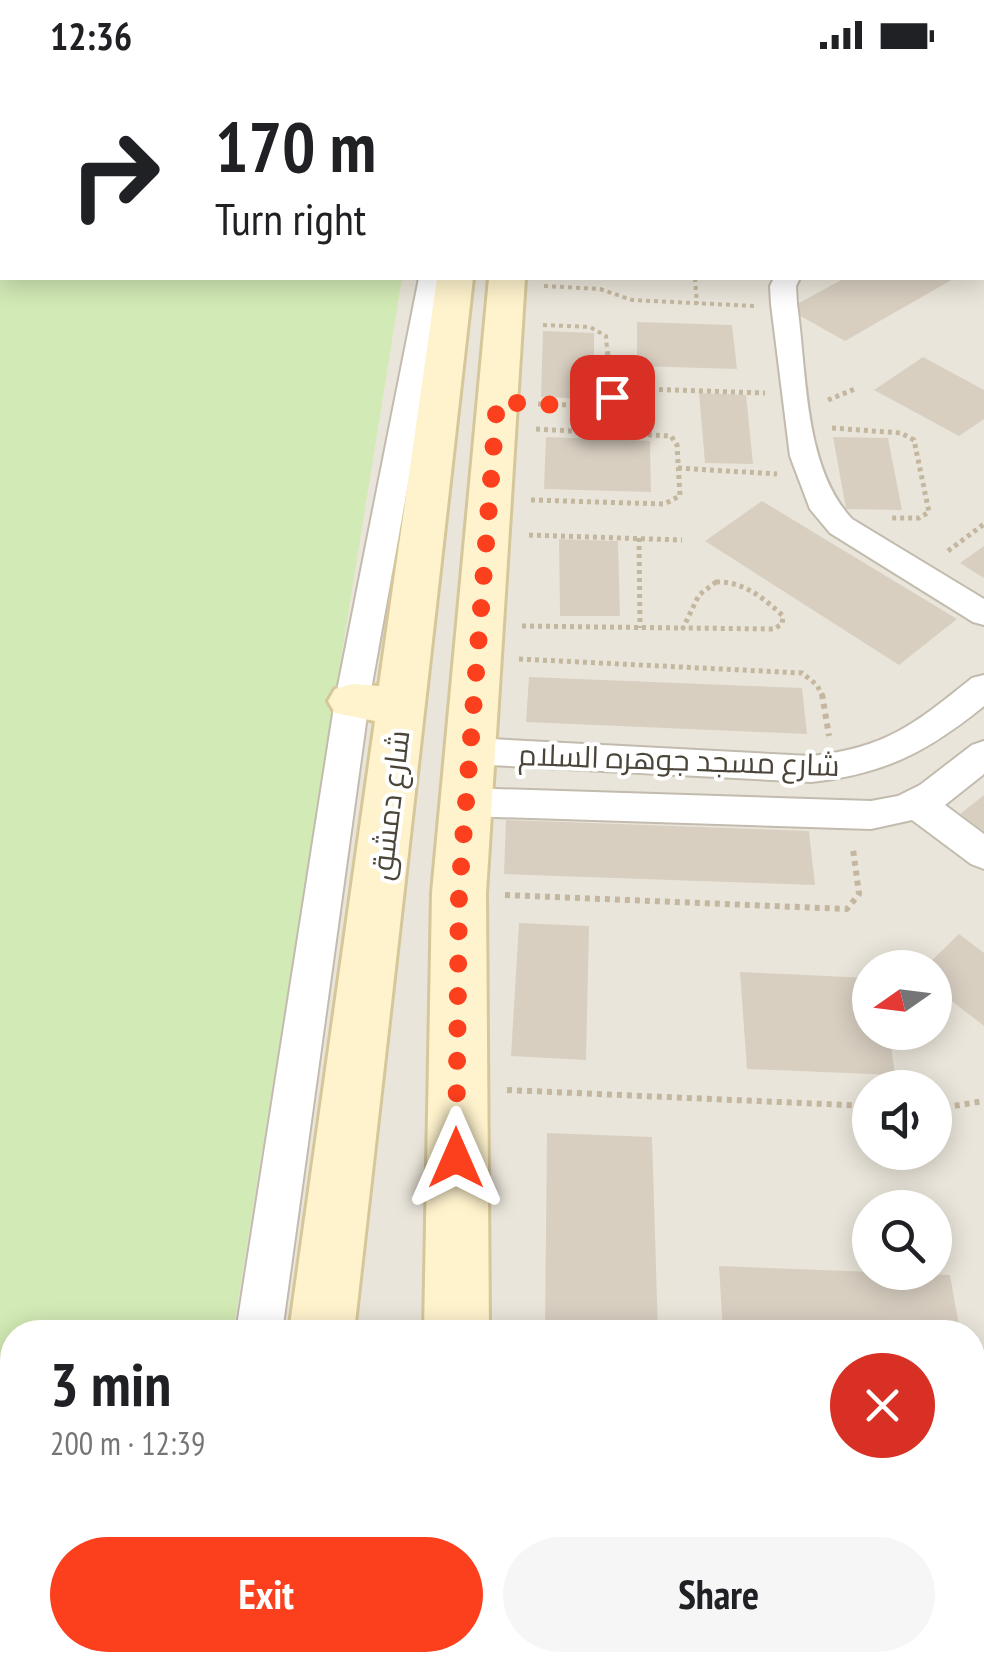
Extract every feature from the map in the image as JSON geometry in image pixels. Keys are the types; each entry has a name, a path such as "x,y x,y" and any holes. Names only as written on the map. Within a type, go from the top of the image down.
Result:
{"street":[{"path":"262,1320 376,703 432,280"},
{"name":"شارع دمشق","path":"323,1320 392,792 376,703 455,280"},
{"path":"786,280 785,308 801,426 816,496 831,518 984,614"},
{"path":"456,1320 459,893 505,295"},
{"name":"شارع مسجد جوهره السلام","path":"470,751 832,767 887,756 918,740 984,687"},
{"name":"شارع مسجد جوهره السلام","path":"466,802 848,815 901,812 918,805 984,754"},
{"path":"918,805 984,854"}],"path":[{"path":"695,280 697,304"},
{"path":"505,295 600,289 632,300 785,308"},
{"path":"496,415 611,403 609,341 601,331 505,295"},
{"path":"612,388 797,394"},
{"path":"488,516 670,504 680,496 676,442 666,434 496,415"},
{"path":"801,426 902,432 916,444 929,510 926,516 831,518"},
{"path":"678,468 810,476"},
{"path":"488,516 638,538 682,540"},
{"path":"919,574 984,524"},
{"path":"638,538 640,628"},
{"path":"480,641 640,628 774,629 782,624 783,616 744,587 719,582 704,588 683,628"},
{"path":"480,641 802,673 824,693 832,767"},
{"path":"459,893 847,909 859,894 848,815"},
{"path":"456,1088 852,1105"},
{"path":"952,1107 984,1102"}],"shaded area":[{"path":"0,280 984,280 984,1320 0,1320"}],"green space":[{"path":"0,280 402,280 235,1320 0,1320"}],"building":[{"path":"841,280 952,280 845,341 788,309"},
{"path":"637,322 732,325 737,369 637,366"},
{"path":"543,331 594,333 594,399 541,397"},
{"path":"923,357 984,390 984,419 959,436 874,390"},
{"path":"699,393 746,395 753,464 705,463"},
{"path":"546,437 650,441 651,492 544,489"},
{"path":"833,437 888,438 902,510 846,509"},
{"path":"762,501 957,619 899,665 705,541"},
{"path":"559,539 618,541 620,616 560,616"},
{"path":"984,546 984,578 960,563"},
{"path":"529,677 802,688 807,734 526,722"},
{"path":"984,795 984,831 960,814"},
{"path":"506,820 809,831 815,885 504,874"},
{"path":"519,923 589,926 586,1060 511,1056"},
{"path":"959,934 984,953 984,1026 952,1001 952,950 943,950"},
{"path":"740,972 852,977 852,1050 892,1050 894,1070 852,1070 852,1073 747,1069"},
{"path":"547,1133 652,1137 658,1320 545,1320"},
{"path":"719,1266 852,1271 852,1290 952,1290 952,1286 958,1320 722,1320"}],"route":[{"path":"456,1158 459,893 497,402 599,407 611,403 612,397"}]}
